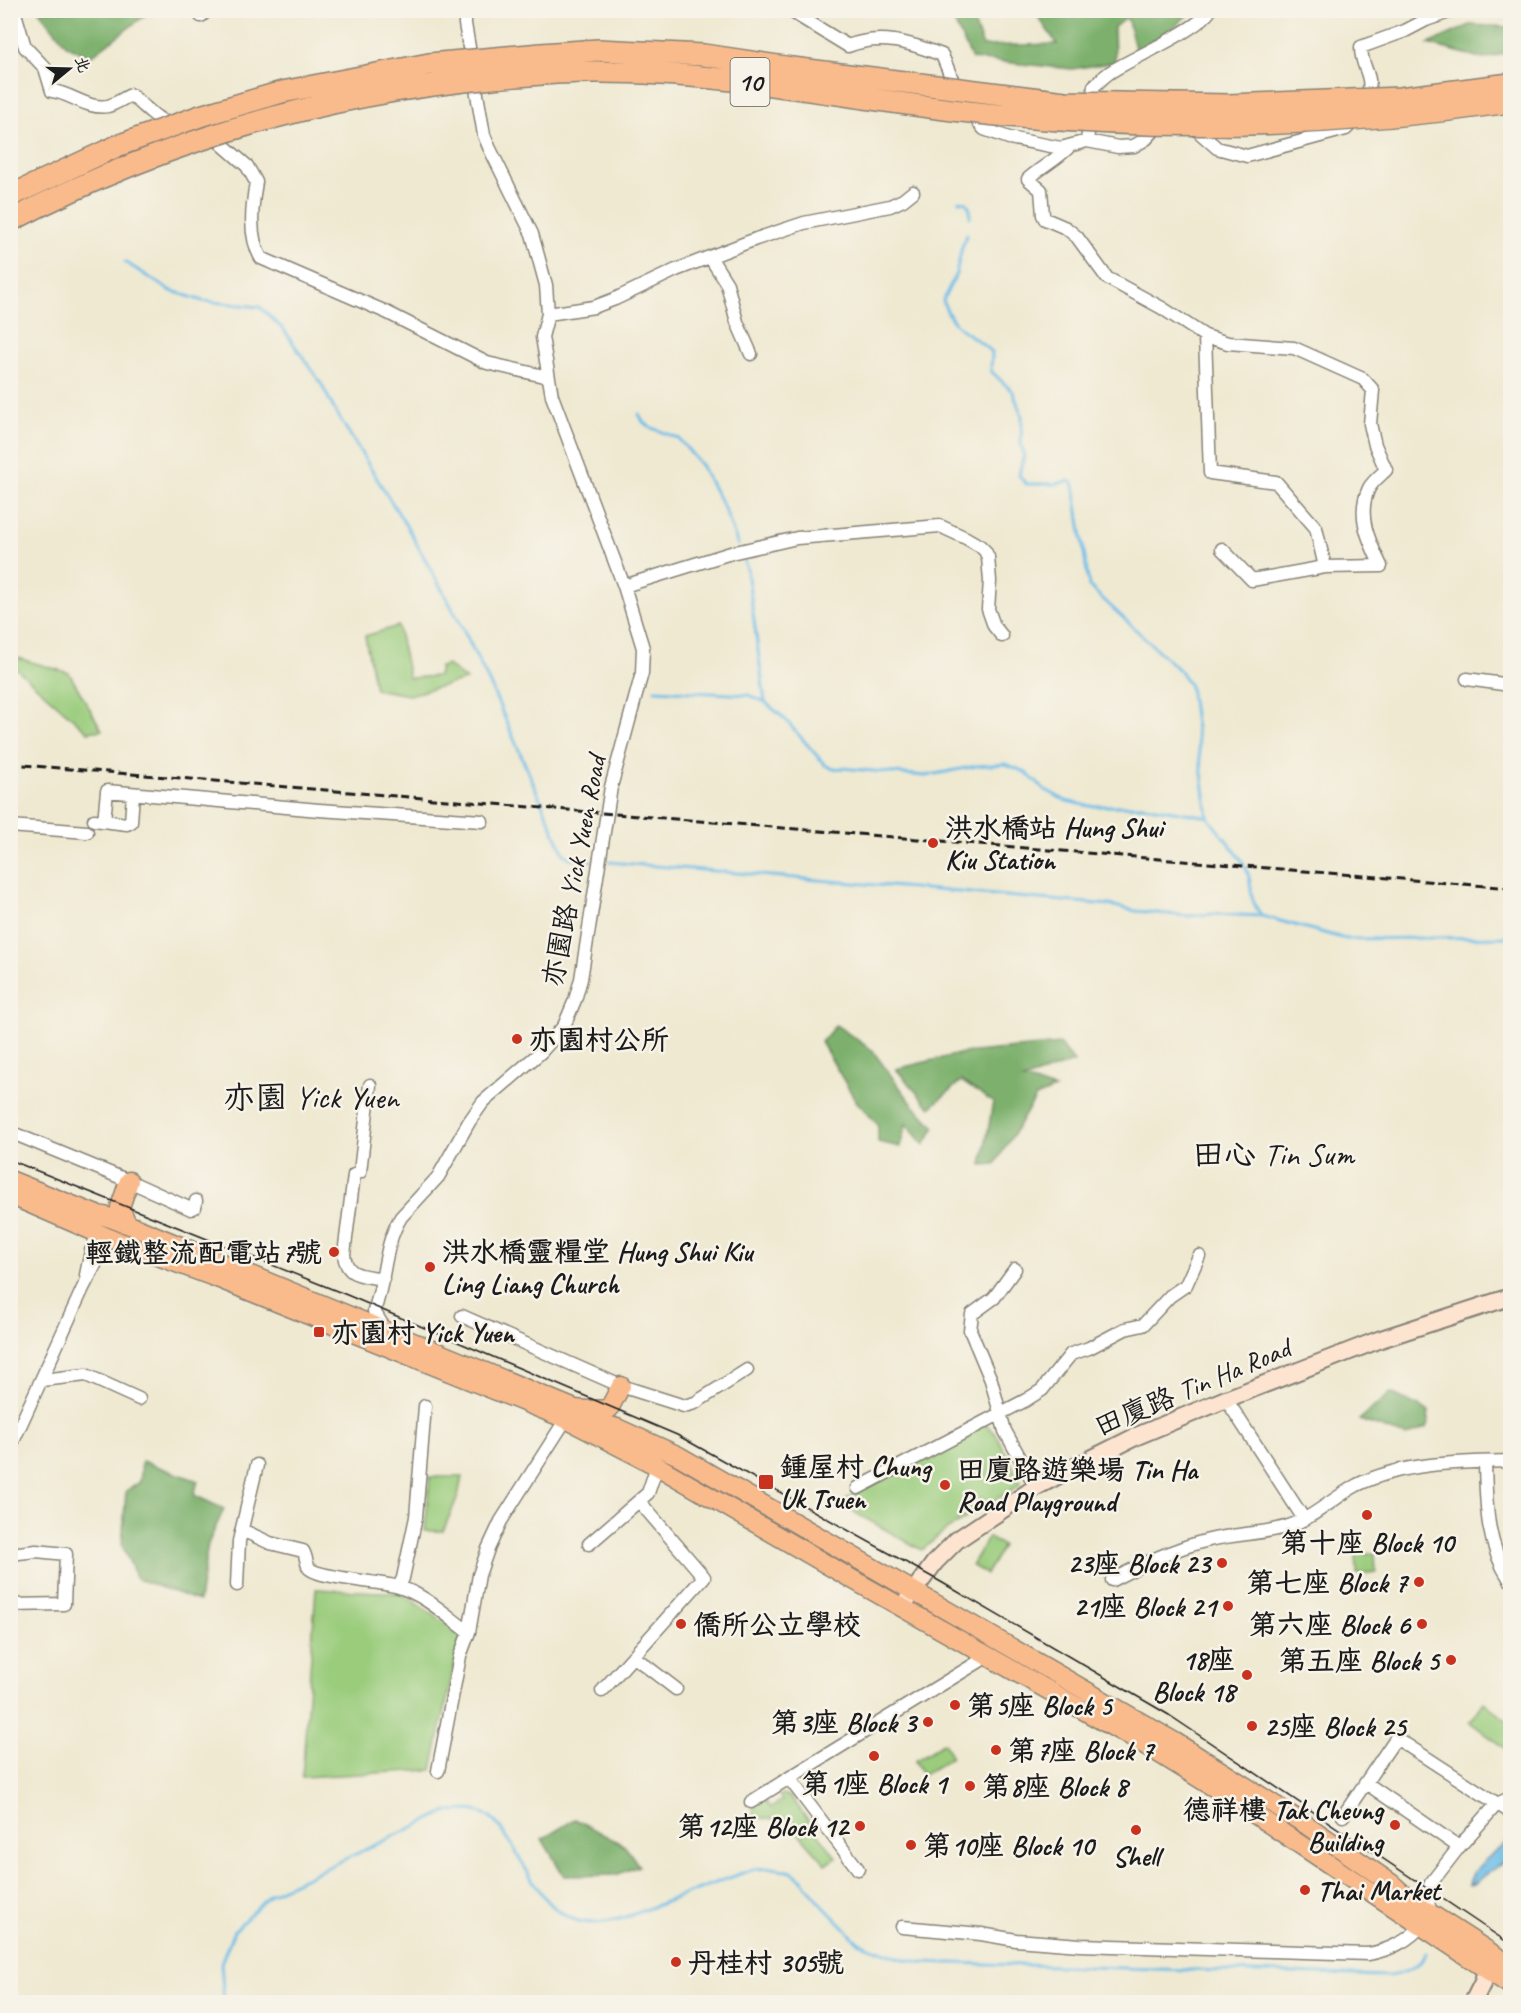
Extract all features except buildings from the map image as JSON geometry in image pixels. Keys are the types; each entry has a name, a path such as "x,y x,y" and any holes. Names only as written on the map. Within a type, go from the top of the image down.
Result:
{"highway":[{"name":"10","path":"10,196 117,146 200,116 282,92 429,64 541,54 598,51 704,55 1065,102 1240,105 1400,98 1510,84"},
{"name":"10","path":"10,221 126,166 208,136 290,112 432,84 543,74 599,72 703,76 996,115 1138,123 1311,122 1402,116 1510,102"}],"main road":[{"path":"10,1180 111,1216 253,1277 342,1312 573,1415 660,1457 689,1462 1130,1715 1244,1785 1392,1884 1426,1919 1486,1969 1510,1985"},
{"path":"103,1236 129,1181"},
{"path":"10,1196 103,1236 573,1415 617,1428 902,1607 1180,1766 1426,1919 1462,1934 1510,1965"},
{"path":"609,1409 621,1386"},
{"path":"573,1415 609,1409"},
{"path":"609,1409 617,1428"},
{"path":"1462,1934 1473,1950 1484,1959 1486,1969"},
{"path":"1486,1969 1497,1962 1510,1965"}],"street":[{"path":"14,10 25,47 45,68 52,91 61,92 86,104 108,106 131,95 165,124 184,127 200,125 247,166 256,182 251,210 257,251 261,258 386,312 487,363 548,377"},
{"name":"亦園路 Yick Yuen Road","path":"374,1311 383,1280 389,1239 401,1217 438,1177 477,1109 555,1038 564,1026 575,1000 581,980 611,787 642,673 643,648 624,586 556,407 548,377 542,337 548,314 546,285 532,234 484,135 465,24 465,10"},
{"path":"789,10 848,46 877,39 913,43 942,54 960,99 984,129 1009,138 1061,148 1087,141 1118,147 1134,146 1146,139 1165,120 1174,118 1194,127 1217,148 1247,156 1346,129 1361,113 1369,95 1370,80 1361,55 1361,47 1455,10"},
{"path":"1087,141 1094,87 1111,72 1191,27 1211,12"},
{"path":"1070,146 1063,154 1028,179 1041,190 1045,219 1066,228 1077,237 1107,278 1162,308 1205,336 1228,343 1294,348 1363,379 1373,390 1370,424 1375,445 1386,470 1370,486 1364,505 1365,528 1381,566 1325,567 1252,580 1222,549"},
{"path":"548,314 594,307 676,270 756,238 804,223 890,206 903,201 913,192"},
{"path":"710,257 727,284 737,322 751,354"},
{"path":"1205,336 1210,473 1276,482 1316,528 1325,567"},
{"path":"624,586 731,553 797,538 940,526 973,542 985,551 988,557 990,581 988,609 994,626 1002,636"},
{"path":"1467,679 1510,685"},
{"path":"133,794 131,822 127,824 99,821 107,791 319,810 482,821"},
{"path":"10,826 87,832"},
{"path":"370,1085 360,1172 354,1175 344,1254 345,1262 356,1275 383,1280"},
{"path":"10,1132 191,1209 195,1207 196,1200"},
{"path":"10,1448 83,1288 103,1236"},
{"path":"858,1488 1042,1390 1066,1357 1071,1354 1089,1348 1125,1329 1143,1325 1170,1296 1186,1284 1199,1256"},
{"path":"1015,1269 994,1298 972,1314 970,1330 991,1380 1002,1413 1005,1431 1036,1487"},
{"name":"田廈路 Tin Ha Road","path":"902,1607 934,1562 957,1540 1036,1487 1107,1450 1226,1399 1382,1339 1510,1298"},
{"path":"342,1312 374,1311 386,1331"},
{"path":"462,1316 621,1386 684,1406 695,1403 747,1370"},
{"path":"42,1380 86,1375 139,1400"},
{"path":"1226,1399 1304,1519"},
{"path":"399,1587 416,1517 425,1406"},
{"path":"438,1771 460,1656 469,1632 479,1575 501,1521 573,1415"},
{"path":"589,1544 648,1493 660,1457"},
{"path":"1112,1580 1148,1562 1208,1540 1287,1526 1321,1510 1357,1485 1386,1474 1422,1467 1510,1461"},
{"path":"1485,1462 1490,1534 1499,1560 1510,1580"},
{"path":"237,1585 239,1541 257,1465"},
{"path":"602,1691 704,1577 639,1501"},
{"path":"242,1530 270,1543 303,1551 309,1567 325,1575 399,1587 421,1597 469,1632"},
{"path":"10,1554 36,1551 66,1554 64,1604 10,1605"},
{"path":"633,1656 676,1689"},
{"path":"751,1802 988,1656"},
{"path":"1345,1813 1396,1738 1510,1812"},
{"path":"789,1778 858,1869"},
{"path":"1366,1783 1459,1847"},
{"path":"902,1927 1080,1945 1368,1954 1378,1952 1414,1934 1426,1919 1427,1888 1497,1804 1510,1798"},
{"path":"1392,1884 1415,1891 1427,1888"},
{"path":"1473,2002 1483,1982 1486,1969"}],"green space":[{"path":"39,11 151,11 90,57 67,46"},
{"path":"1034,11 1192,11 1173,28 1136,52 1127,17 1114,27 1115,62 1072,69 972,59 953,20 971,16 983,46 1057,44"},
{"path":"1470,25 1510,27 1510,52 1484,59 1428,44"},
{"path":"398,626 409,678 438,676 440,667 448,665 466,680 409,695 375,689 365,636"},
{"path":"11,656 69,673 102,730 88,732 11,664"},
{"path":"836,1025 872,1050 913,1105 935,1127 924,1145 906,1124 900,1147 878,1142 878,1125 856,1101 821,1042"},
{"path":"1060,1044 1074,1062 1023,1080 1055,1089 1036,1097 995,1164 982,1165 993,1102 961,1081 930,1108 896,1069 963,1053"},
{"path":"1391,1393 1429,1411 1427,1428 1406,1436 1359,1420"},
{"name":"田廈路遊樂場 Tin Ha Road Playground","path":"986,1424 996,1434 1021,1483 946,1530 922,1550 843,1506 844,1501 857,1492"},
{"path":"142,1461 198,1481 194,1495 224,1509 208,1544 199,1601 137,1579 122,1545 126,1491 140,1482"},
{"path":"430,1477 462,1477 458,1496 443,1531 425,1531"},
{"path":"988,1537 1003,1546 986,1574 971,1565"},
{"path":"1375,1553 1376,1572 1357,1574 1356,1554"},
{"path":"316,1589 401,1593 461,1634 432,1770 302,1777"},
{"path":"1484,1702 1510,1723 1508,1751 1470,1722"},
{"path":"944,1743 952,1757 923,1775 915,1761"},
{"path":"779,1795 791,1797 836,1857 826,1864 802,1837 781,1819 752,1818 755,1804 764,1799 771,1808 782,1800"},
{"path":"575,1819 625,1846 639,1866 616,1875 564,1876 542,1839"}],"water":[{"path":"1510,1840 1510,1856 1474,1884 1469,1885 1479,1866"}],"waterway":[{"path":"959,201 966,202 970,209 970,217"},
{"path":"967,234 956,274 943,300 947,311 957,325 992,352 991,371 1013,392 1022,416 1021,444 1024,455 1019,475 1026,484 1055,484 1069,481 1074,485 1089,586 1180,671 1190,686 1208,817 1244,864 1254,904 1262,916"},
{"path":"125,262 169,290 203,301 260,307 284,330 322,385 334,409 410,532 457,617 490,684 564,854 572,859 591,861"},
{"path":"639,414 643,422 652,428 678,438 701,465 725,510 738,545"},
{"path":"742,555 747,569 765,702"},
{"path":"655,690 749,695 765,702 785,719 825,765 833,769 925,776 976,766 1006,764 1025,772 1044,789 1066,801 1089,806 1144,806 1208,817"},
{"path":"609,862 1110,905 1136,911 1188,916 1214,914 1262,916 1346,939 1510,937"},
{"path":"224,2002 221,1963 234,1931 270,1894 448,1811 462,1810 476,1811 491,1819 504,1833 539,1890 554,1907 572,1919 594,1923 632,1915 754,1869 775,1868 792,1872 802,1880 823,1906 859,1943 899,1958 920,1962 1388,1976 1410,1969 1427,1953"}],"tram line":[{"path":"10,1160 347,1295 677,1435 941,1582 1169,1715 1510,1944"}],"railway":[{"path":"10,764 1510,888"}],"place":[{"name":"洪水橋站 Hung Shui Kiu Station","path":"933,843"},
{"name":"亦園村公所","path":"517,1039"},
{"name":"輕鐵整流配電站7號","path":"334,1252"},
{"name":"洪水橋靈糧堂 Hung Shui Kiu Ling Liang Church","path":"430,1267"},
{"name":"亦園村 Yick Yuen","path":"319,1332"},
{"name":"鍾屋村 Chung Uk Tsuen","path":"766,1482"},
{"name":"田廈路遊樂場 Tin Ha Road Playground","path":"945,1485"},
{"name":"第十座 Block 10","path":"1367,1515"},
{"name":"23座 Block 23","path":"1222,1563"},
{"name":"第七座 Block 7","path":"1419,1582"},
{"name":"21座 Block 21","path":"1228,1606"},
{"name":"僑所公立學校","path":"681,1624"},
{"name":"第六座 Block 6","path":"1422,1624"},
{"name":"第五座 Block 5","path":"1451,1660"},
{"name":"18座 Block 18","path":"1247,1675"},
{"name":"第5座 Block 5","path":"955,1705"},
{"name":"第3座 Block 3","path":"928,1722"},
{"name":"25座 Block 25","path":"1252,1726"},
{"name":"第7座 Block 7","path":"996,1750"},
{"name":"第1座 Block 1","path":"874,1756"},
{"name":"第8座 Block 8","path":"970,1786"},
{"name":"德祥樓 Tak Cheung Building","path":"1395,1825"},
{"name":"第12座 Block 12","path":"860,1826"},
{"name":"Shell","path":"1136,1830"},
{"name":"第10座 Block 10","path":"911,1845"},
{"name":"Thai Market","path":"1305,1890"},
{"name":"丹桂村 305號","path":"676,1962"}],"district":[{"name":"亦園 Yick Yuen","path":"311,1097"},
{"name":"田心 Tin Sum","path":"1273,1154"}]}
